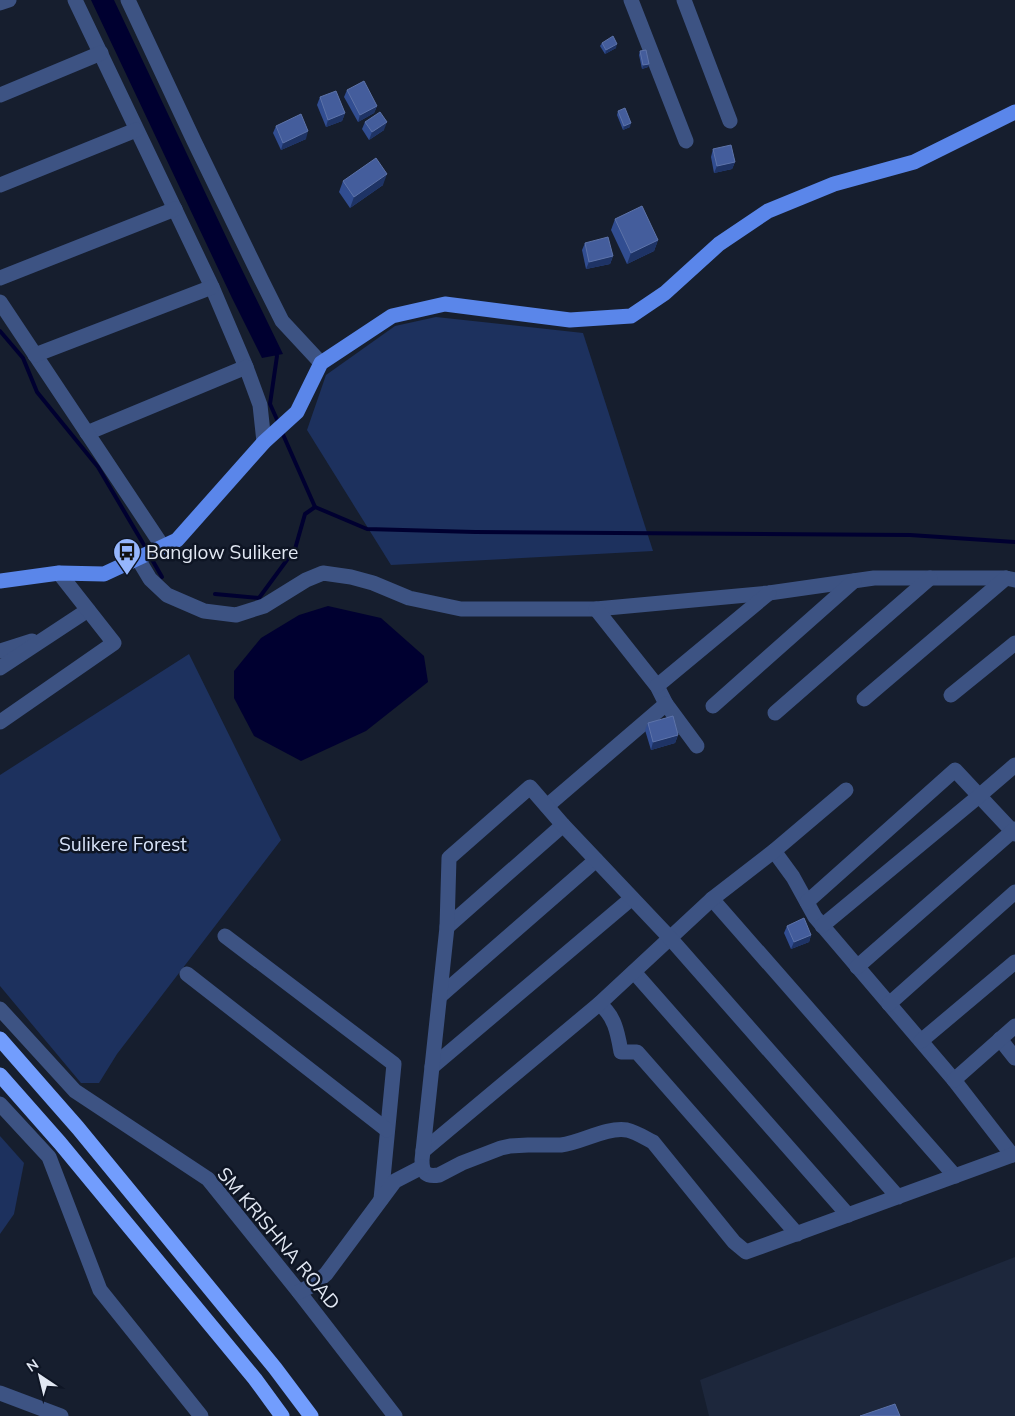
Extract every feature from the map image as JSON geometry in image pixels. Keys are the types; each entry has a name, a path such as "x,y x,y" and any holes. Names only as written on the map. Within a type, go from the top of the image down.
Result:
{"highway":[{"path":"0,1039 84,1135 275,1368 311,1416"},
{"path":"0,1075 60,1143 249,1371 282,1416"}],"main road":[{"path":"0,580 59,573 104,574 177,540 264,442 297,412 321,363 392,316 445,304 570,320 631,316 665,294 719,244 768,211 834,184 914,162 1015,112"}],"street":[{"path":"0,3 9,0"},
{"path":"75,0 212,287 260,405 264,442"},
{"path":"128,0 202,158 282,321 321,363"},
{"path":"630,0 686,141"},
{"path":"684,0 730,121"},
{"path":"0,96 101,53"},
{"path":"0,185 136,130"},
{"path":"0,278 175,209"},
{"path":"35,355 212,287"},
{"path":"0,302 163,546"},
{"path":"87,433 246,368"},
{"path":"138,559 150,578 167,594 204,611 236,615 264,606 306,580 323,573 373,583 409,598 461,610 596,609 769,593 874,578 1010,579"},
{"path":"0,722 114,644 59,573"},
{"path":"775,713 930,578"},
{"path":"864,699 1010,579"},
{"path":"712,706 854,581"},
{"path":"657,686 769,593"},
{"path":"596,609 657,686 666,704 697,746"},
{"path":"0,668 88,610"},
{"path":"0,651 48,637"},
{"path":"951,695 1015,643"},
{"path":"547,806 666,704"},
{"path":"822,926 1015,765"},
{"path":"807,902 955,770 1014,831 857,967"},
{"path":"774,851 793,877 822,926 954,1080 1014,1155 797,1234 746,1252 734,1242 652,1142 627,1130 609,1131 569,1144 501,1148 468,1160 439,1175 431,1176 425,1173 422,1167 447,927 449,858 530,787 564,826 670,938 898,1197"},
{"path":"423,1151 599,1004 712,899 774,851 846,790"},
{"path":"447,927 564,826"},
{"path":"440,996 596,860"},
{"path":"889,1004 1015,892"},
{"path":"432,1067 632,898"},
{"path":"712,899 955,1176"},
{"path":"225,936 394,1064 381,1199"},
{"path":"921,1041 1015,962"},
{"path":"634,972 848,1215"},
{"path":"187,974 387,1130"},
{"path":"599,1004 606,1008 613,1021 618,1034 621,1052 637,1052 797,1234"},
{"name":"SM KRISHNA ROAD","path":"0,1009 75,1091 208,1179 395,1416"},
{"path":"954,1080 1015,1026"},
{"path":"1000,1039 1015,1058"},
{"path":"0,1104 49,1157 100,1290 201,1416"},
{"path":"299,1292 313,1285 326,1274 395,1181 422,1167"},
{"path":"0,1394 61,1416"}],"shaded area":[{"path":"91,0 114,0 283,354 262,358"},
{"path":"328,606 381,618 424,656 428,682 366,731 301,761 254,736 234,698 234,671 261,638 299,615"},
{"path":"1015,1257 1015,1416 709,1416 700,1380"}],"green space":[{"path":"436,317 583,333 653,551 391,565 307,430 326,375 395,326"},
{"name":"Sulikere Forest","path":"189,654 281,840 117,1054 99,1083 81,1083 0,986 0,775"},
{"path":"0,1136 24,1163 14,1214 0,1234"}],"building":[{"path":"613,36 617,44 606,50 602,43"},
{"path":"646,50 649,64 643,65 640,51"},
{"path":"364,81 377,106 360,115 347,90"},
{"path":"336,91 345,113 328,120 320,97"},
{"path":"625,108 631,123 624,126 618,111"},
{"path":"380,112 387,122 372,132 365,122"},
{"path":"301,114 308,131 283,143 276,126"},
{"path":"731,145 735,162 717,166 713,149"},
{"path":"376,158 387,174 354,197 343,181"},
{"path":"642,206 658,240 631,253 615,219"},
{"path":"608,237 613,256 589,262 585,243"},
{"path":"673,716 678,735 653,742 648,723"},
{"path":"804,918 811,935 794,942 787,926"},
{"path":"895,1404 900,1416 860,1416"}],"waterway":[{"path":"0,331 23,358 37,392 98,467 147,550"},
{"path":"275,351 277,356 270,404 279,424"},
{"path":"281,430 315,507 367,529 475,532 910,535 1015,542"},
{"path":"215,594 259,598 295,549 305,514 315,507"},
{"path":"150,556 162,577"}],"place":[{"name":"Banglow Sulikere","path":"127,576"}]}
